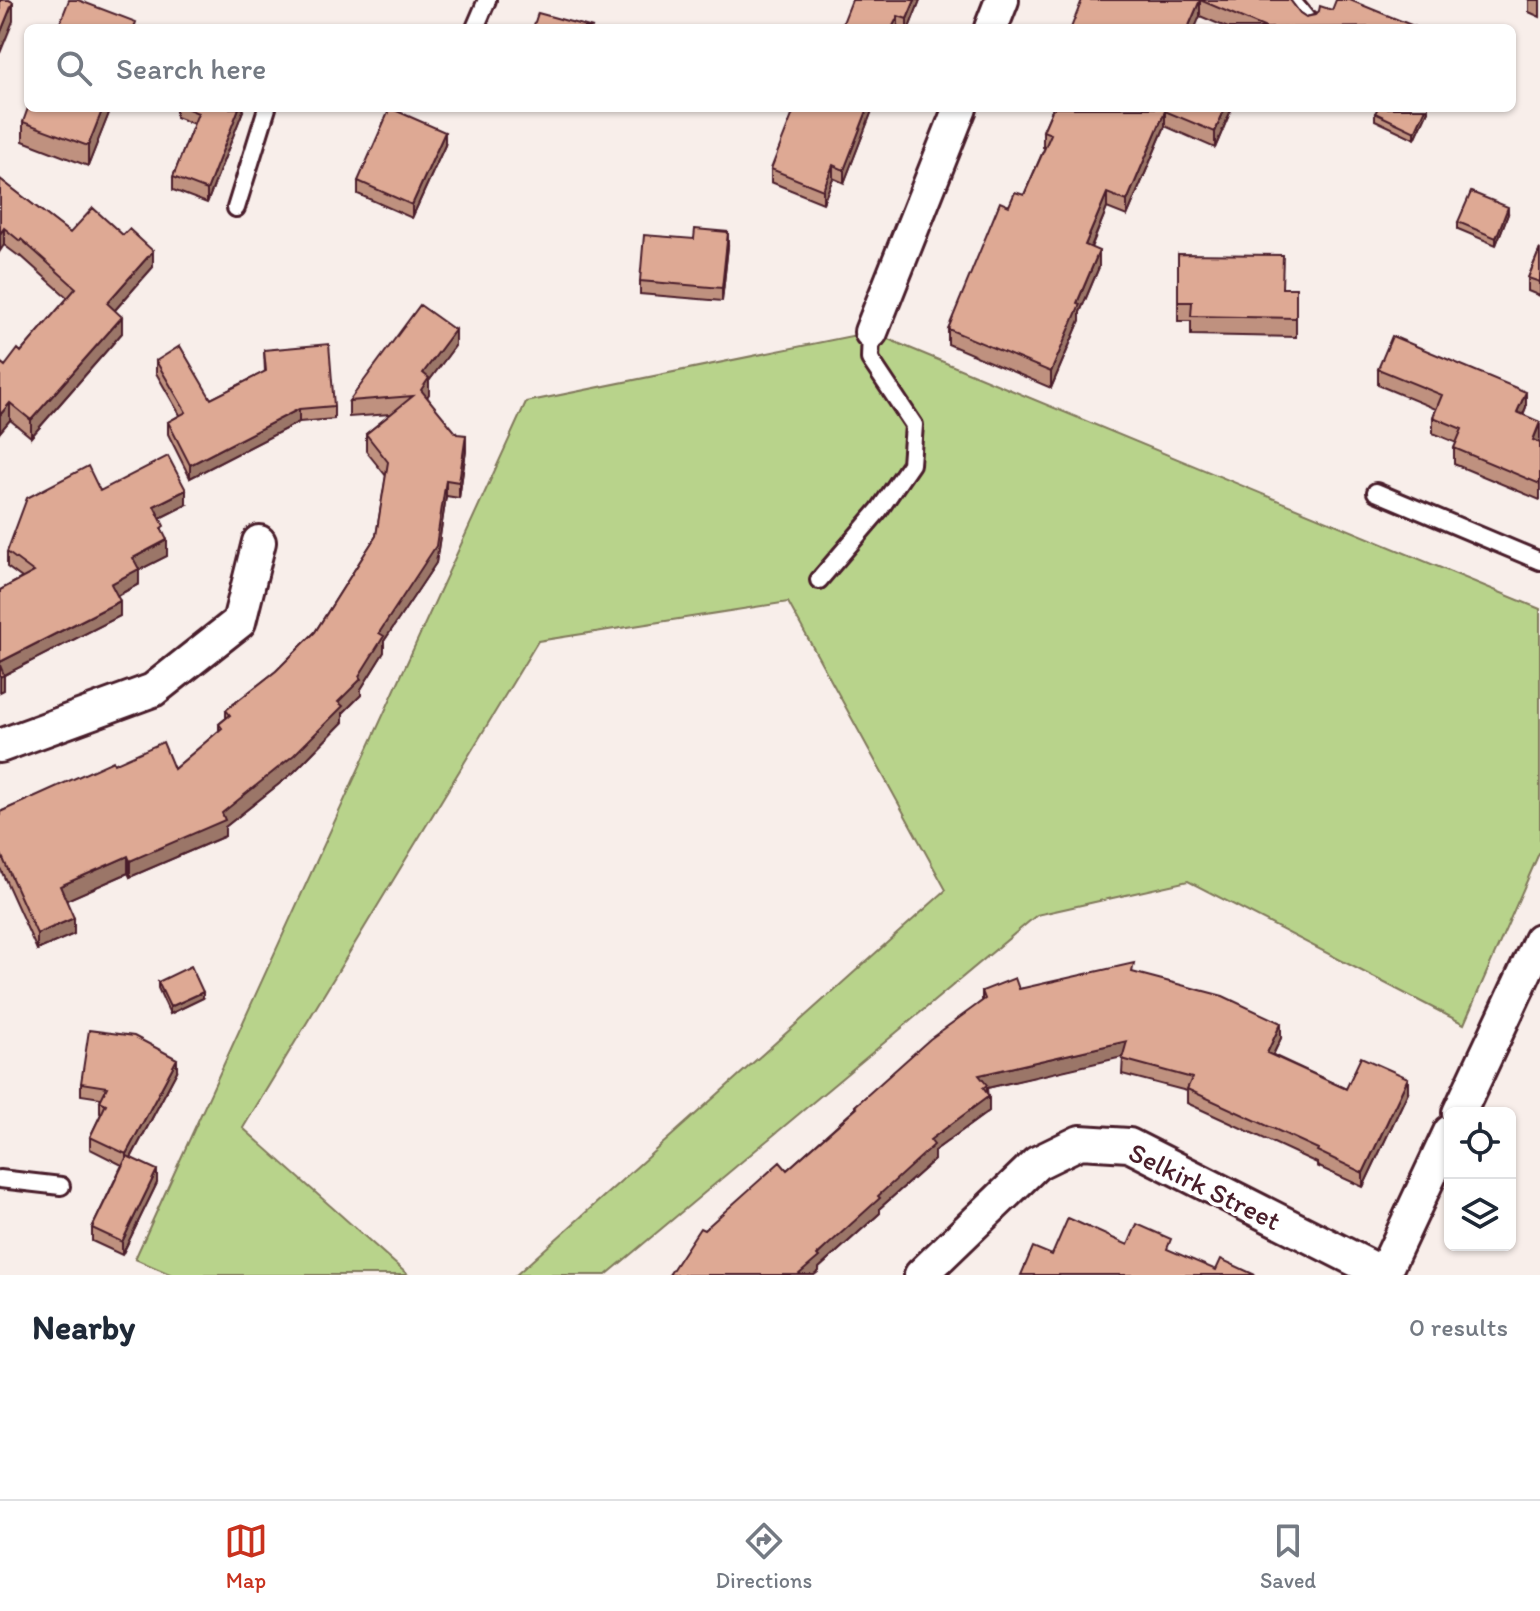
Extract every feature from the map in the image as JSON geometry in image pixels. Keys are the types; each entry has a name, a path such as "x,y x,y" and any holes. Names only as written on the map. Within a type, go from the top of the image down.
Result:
{"street":[{"path":"993,24 1002,0"},
{"path":"871,332 958,112"},
{"path":"0,746 153,690 239,622 259,542"},
{"path":"1462,1107 1540,940"},
{"name":"Selkirk Street","path":"921,1275 1037,1163 1080,1142 1129,1145 1384,1274"},
{"path":"1384,1274 1444,1145"}],"lane":[{"path":"477,24 487,0"},
{"path":"1291,0 1309,22"},
{"path":"236,208 266,112"},
{"path":"819,580 879,510 911,464 914,425 870,359 871,332"},
{"path":"1376,492 1540,561"},
{"path":"0,1179 61,1186"}],"green space":[{"path":"871,332 1540,609 1540,851 1464,1024 1188,881 1037,915 606,1275 516,1275 946,890 788,602 538,641 243,1128 408,1275 172,1275 135,1259 526,402"}],"building":[{"path":"0,0 13,2 0,34"},
{"path":"69,0 78,0 136,22 135,24 60,24"},
{"path":"852,0 915,0 907,19 898,16 894,24 843,24"},
{"path":"1082,0 1200,0 1190,24 1073,24"},
{"path":"1200,0 1290,0 1306,17 1315,15 1320,6 1332,10 1336,0 1350,0 1409,24 1257,24"},
{"path":"538,13 578,24 534,24"},
{"path":"27,112 101,112 88,146 23,122"},
{"path":"196,112 237,112 207,190 173,177 198,113"},
{"path":"388,112 399,112 445,132 412,205 358,181"},
{"path":"793,112 866,112 844,170 833,165 823,190 771,169"},
{"path":"1051,112 1165,112 1127,201 1107,193 1085,245 1099,251 1051,372 948,329 1000,202 1009,206 1015,192 1024,195 1051,134 1043,131"},
{"path":"1167,112 1223,112 1215,132"},
{"path":"1376,112 1424,112 1415,132"},
{"path":"0,179 70,233 93,208 123,235 129,229 153,251 107,303 122,317 31,420 10,403 0,415 0,362 5,366 18,349 21,352 76,288 21,239 4,228 0,234"},
{"path":"1471,192 1508,207 1496,238 1458,222"},
{"path":"695,229 728,232 722,288 640,281 644,235 694,239"},
{"path":"1540,249 1540,282 1528,278"},
{"path":"1178,254 1283,255 1282,288 1296,288 1296,318 1191,316 1192,302 1178,302"},
{"path":"420,305 455,330 423,373 429,378 421,390 457,434 466,435 459,482 446,480 436,546 379,633 384,636 359,676 361,679 338,702 343,706 294,755 222,813 225,820 130,861 128,856 60,886 74,918 37,934 0,852 0,812 163,742 174,769 222,728 219,724 230,715 226,710 276,671 315,632 376,536 388,462 366,434 413,396 349,401"},
{"path":"1392,336 1526,392 1517,412 1540,422 1533,440 1540,443 1540,484 1454,448 1462,429 1433,417 1442,395 1378,369"},
{"path":"329,344 334,406 299,409 190,465 168,422 186,412 156,361 180,346 211,399 266,371 264,350"},
{"path":"168,456 186,490 154,506 167,540 133,558 139,569 111,584 120,601 0,662 0,590 34,572 7,552 27,498 88,466 100,491"},
{"path":"1134,963 1132,972 1223,996 1281,1023 1267,1053 1346,1089 1361,1057 1408,1078 1363,1173 1187,1089 1192,1078 1122,1059 1127,1041 979,1075 987,1085 983,1088 989,1096 930,1140 934,1145 798,1275 669,1275 700,1228 704,1230 780,1162 787,1170 930,1039 985,999 982,991 1015,978 1019,989"},
{"path":"191,966 203,992 170,1007 158,982"},
{"path":"89,1030 134,1036 177,1059 126,1154 90,1137 106,1104 100,1101 107,1087 81,1083"},
{"path":"127,1156 157,1170 122,1242 92,1228"},
{"path":"1068,1218 1128,1245 1137,1224 1171,1239 1167,1249 1216,1270 1221,1259 1255,1275 1021,1275 1033,1247 1052,1255"}]}
